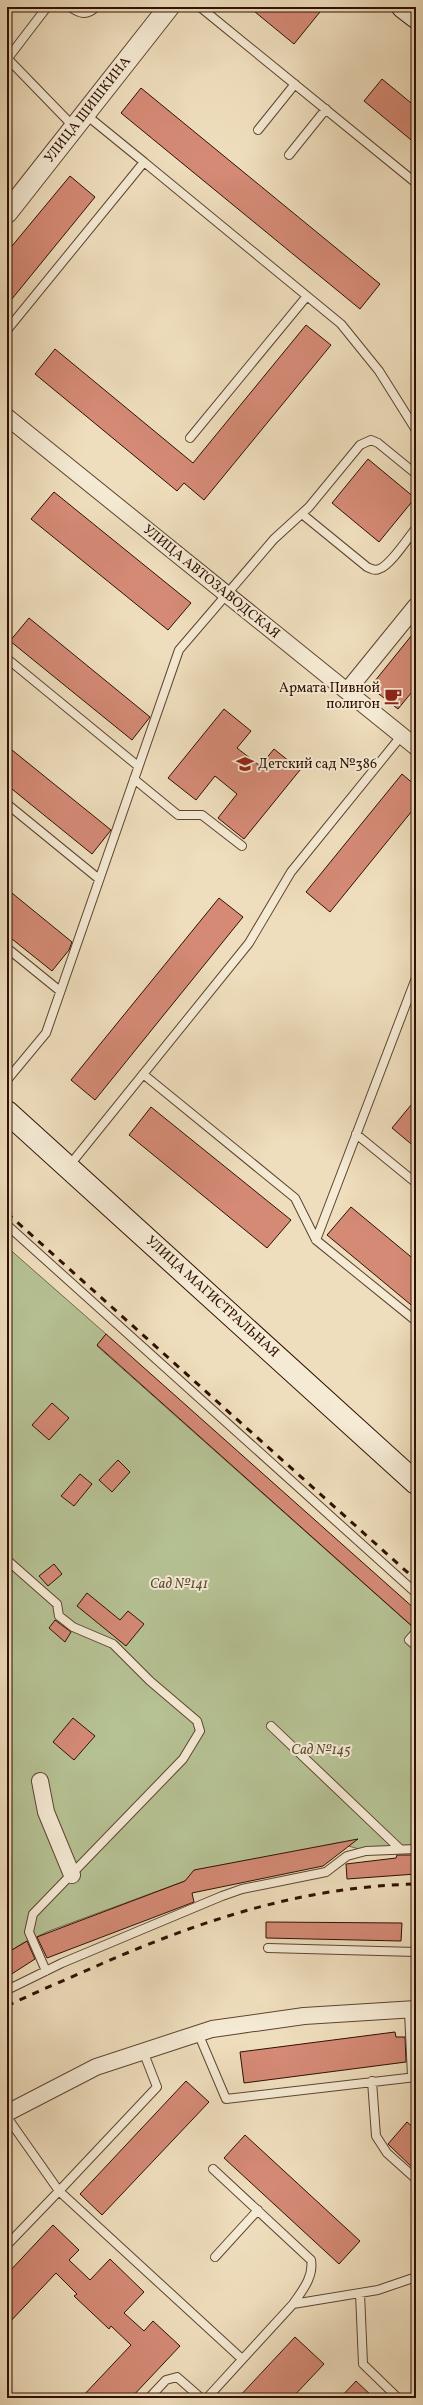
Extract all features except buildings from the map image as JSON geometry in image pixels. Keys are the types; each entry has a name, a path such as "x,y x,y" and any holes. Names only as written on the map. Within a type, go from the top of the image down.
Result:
{"main road":[{"path":"403,7 416,18"},
{"name":"УЛИЦА МАГИСТРАЛЬНАЯ","path":"7,1112 416,1483"}],"street":[{"name":"УЛИЦА ШИШКИНА","path":"7,213 169,7"},
{"name":"УЛИЦА АВТОЗАВОДСКАЯ","path":"7,417 416,747"},
{"path":"347,691 416,606"},
{"path":"40,1780 46,1812 72,1875"},
{"path":"7,2113 96,2067 212,2029 304,2016 412,2010"}],"lane":[{"path":"47,7 7,58 80,121 144,162 341,324 364,351 416,430"},
{"path":"70,7 82,14 89,13 96,7"},
{"path":"200,7 416,182"},
{"path":"258,130 295,84"},
{"path":"289,155 326,109"},
{"path":"7,330 144,162"},
{"path":"190,438 306,296"},
{"path":"7,1080 46,1033 179,650 274,539 302,514 365,441 371,440 378,443 416,474"},
{"path":"302,514 367,567 374,570 380,569 386,564 416,528"},
{"path":"10,661 138,766"},
{"path":"68,1167 249,943 291,872 402,736"},
{"path":"134,779 178,815 202,815 242,846"},
{"path":"7,804 99,879"},
{"path":"7,948 60,991"},
{"path":"316,1240 416,978"},
{"path":"409,996 416,1002"},
{"path":"143,1074 295,1198 316,1240 416,1321"},
{"path":"356,1134 416,1183"},
{"path":"7,1225 416,1594"},
{"path":"7,1560 57,1604 59,1616 73,1627 113,1644 150,1681 197,1721 200,1731 183,1759 33,1914 29,1932 46,1971"},
{"path":"416,1632 409,1640 416,1646"},
{"path":"271,1726 400,1848"},
{"path":"7,1990 46,1971 222,1896 242,1889 326,1872 347,1856 366,1851 400,1848 416,1849"},
{"path":"268,1948 416,1952"},
{"path":"198,2033 226,2099 414,2076 412,2010"},
{"path":"7,2246 157,2088 143,2051"},
{"path":"372,2081 374,2124 378,2141 387,2153 416,2179"},
{"path":"7,2117 59,2191 242,2359"},
{"path":"207,2398 293,2304 305,2286 311,2272 311,2260 213,2169"},
{"path":"215,2257 258,2210"},
{"path":"293,2304 378,2290 416,2277"},
{"path":"360,2293 363,2364 398,2398"},
{"path":"149,2398 166,2380 177,2377 201,2398"}],"green space":[{"name":"Сад №141","path":"7,1247 106,1334 97,1346 416,1630 410,1640 416,1646 416,1849 366,1851 338,1843 185,1881 49,1931 23,1943 7,1953"}],"railway":[{"path":"7,1213 416,1580"},
{"path":"7,2006 140,1948 178,1933 255,1908 333,1891 374,1886 416,1884"}],"place":[{"name":"Армата Пивной полигон","path":"393,696"},
{"name":"Детский сад №386","path":"245,764"}],"park label":[{"name":"Сад №145","path":"321,1750"}]}
